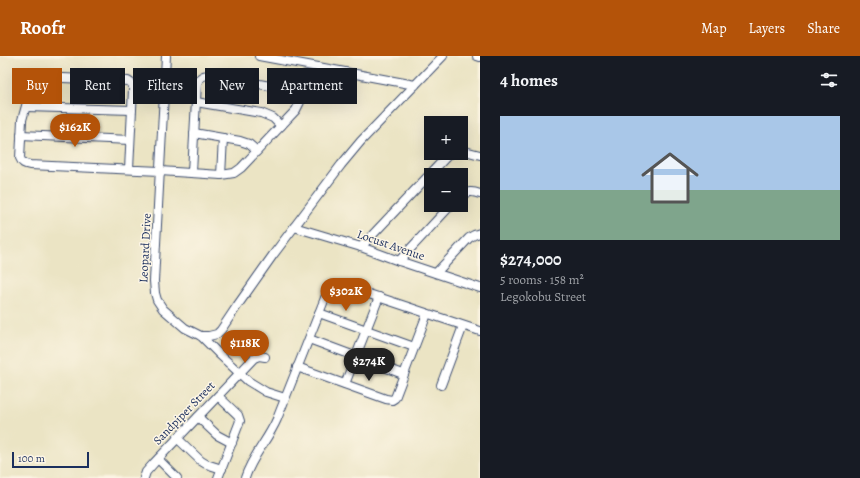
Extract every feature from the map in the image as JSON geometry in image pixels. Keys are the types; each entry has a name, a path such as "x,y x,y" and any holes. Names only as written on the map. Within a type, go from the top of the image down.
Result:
{"street":[{"name":"Leopard Drive","path":"166,56 154,281 155,293 163,309 185,328 201,336 248,381 266,392 285,398"},
{"path":"259,56 415,85"},
{"path":"201,336 216,334 221,330 294,227 352,152 443,56"},
{"path":"129,170 133,87 131,82 37,77 35,79 22,120 21,135 20,158 22,162 30,165 129,170 192,172 221,175 234,173 238,171 296,110 300,102 298,96 287,89 211,75 203,76 197,83"},
{"path":"197,102 261,114 273,118 281,126"},
{"path":"192,172 196,104"},
{"path":"26,107 132,110"},
{"path":"194,132 244,142 249,144 257,151"},
{"path":"21,135 130,140"},
{"path":"221,175 223,138"},
{"path":"468,152 480,155"},
{"path":"361,247 443,160"},
{"path":"468,193 473,191 480,194"},
{"path":"399,261 444,212"},
{"name":"Locust Avenue","path":"294,227 361,247 480,288"},
{"path":"436,273 469,238 480,233"},
{"path":"245,478 250,465 273,428 308,339 331,288 336,286 345,286 480,331"},
{"path":"345,384 379,298"},
{"path":"319,313 414,347"},
{"path":"298,367 392,400 395,398 427,314"},
{"path":"441,384 463,326"},
{"path":"308,339 403,374"},
{"name":"Sandpiper Street","path":"144,478 146,472 177,438 254,358 259,356 264,357"},
{"path":"218,396 240,418 240,424 218,478"},
{"path":"198,417 217,435 232,443"},
{"path":"177,438 201,461 222,469"},
{"path":"159,458 177,478"}]}
